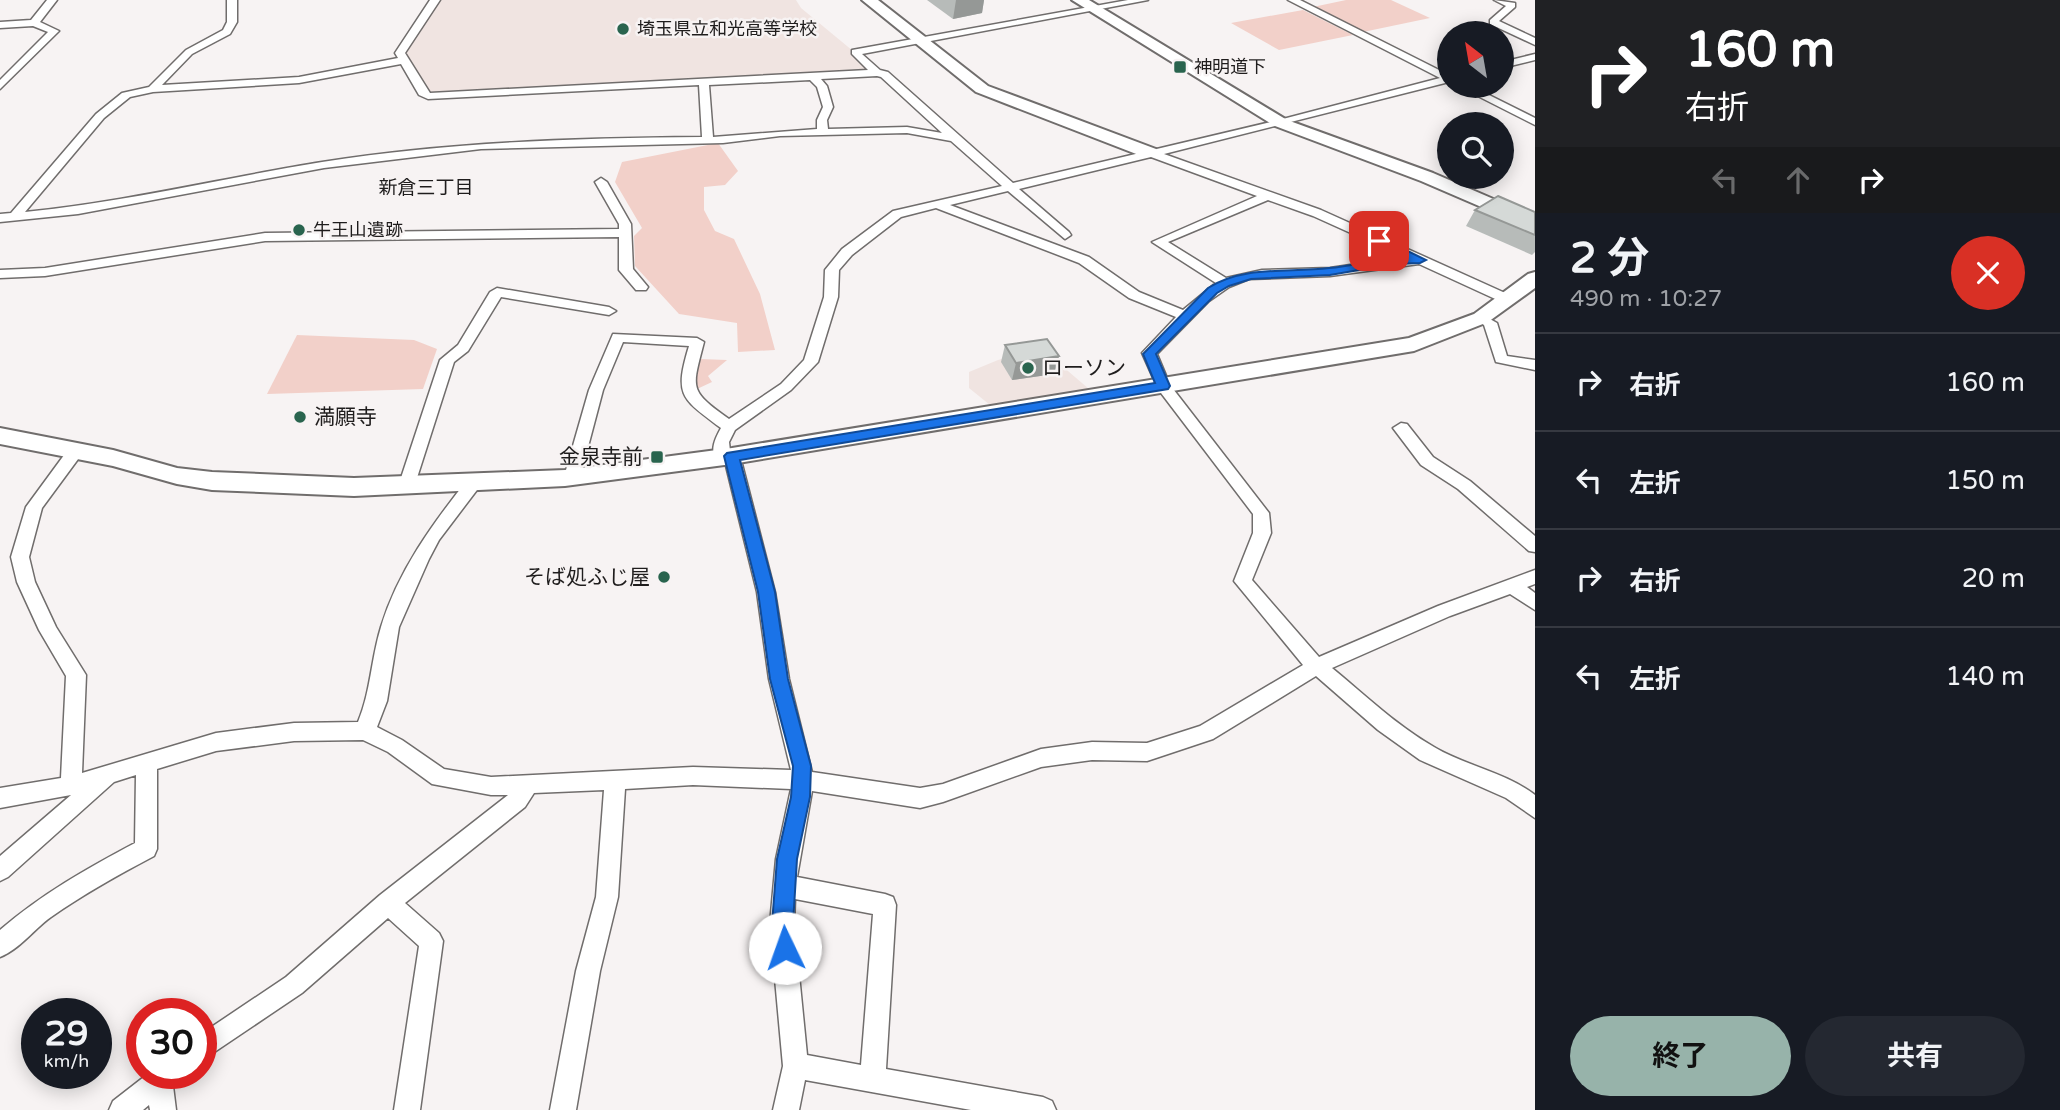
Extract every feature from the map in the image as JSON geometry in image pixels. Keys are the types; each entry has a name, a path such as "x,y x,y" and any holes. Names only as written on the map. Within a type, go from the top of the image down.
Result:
{"street":[{"path":"34,23 52,0"},
{"path":"153,89 189,52 227,32 232,22 232,0"},
{"path":"435,0 400,52 423,93 428,96 814,78 877,72 884,74 1065,235"},
{"path":"869,0 982,89 1317,213 1509,300"},
{"path":"877,72 855,52 921,41 1086,5 1143,0"},
{"path":"1293,0 1437,73"},
{"path":"1499,0 1512,5 1493,22 1535,42"},
{"path":"1086,5 1281,123 1427,177 1535,224"},
{"path":"0,25 34,23 54,30 0,86"},
{"path":"1514,62 1535,57"},
{"path":"7,217 112,104 126,95 153,89 299,80 405,60"},
{"path":"814,78 822,86 828,107 822,120 823,132"},
{"path":"786,1110 796,1066 782,924 787,859 801,797 802,766 779,679 766,592 721,442 729,427 786,387 811,362 831,297 832,270 847,252 897,214 1281,123 1437,82"},
{"path":"704,83 708,141"},
{"path":"1487,98 1535,122"},
{"path":"7,217 91,208 324,165 471,148 604,141 708,141 823,132 907,130 955,138"},
{"path":"601,182 625,224 626,270 641,288"},
{"path":"1225,283 1158,242 1269,195"},
{"path":"938,205 1084,260 1135,295 1187,317"},
{"path":"0,274 93,266 265,237 625,233"},
{"path":"1420,260 1394,261 1330,272 1250,276 1225,283 1213,291 1149,354 1163,386 1261,513 1262,533 1243,581 1304,655 1385,723 1427,754 1513,791 1535,808"},
{"path":"0,436 76,451 177,476 212,481 354,487 572,477 727,457 1414,344 1481,318 1509,300 1535,278"},
{"path":"407,484 447,360 463,348 497,292 609,310"},
{"path":"1481,318 1490,323 1501,359 1535,365"},
{"path":"572,477 596,390 618,337 697,342 687,383 690,392 702,406 729,427"},
{"path":"1401,428 1427,461 1464,485 1535,546"},
{"path":"71,786 76,674 48,630 26,582 20,557 34,507 76,451"},
{"path":"365,730 377,701 390,627 420,559 433,536 475,482"},
{"path":"0,798 71,786 147,761 229,741 294,732 365,730 395,746 439,778 491,786 692,776 802,780 920,798 943,793 1041,758 1092,751 1147,752 1206,733 1317,666 1444,611 1535,577"},
{"path":"1514,586 1535,603"},
{"path":"0,945 36,914 76,886 146,849 147,761"},
{"path":"0,870 113,772"},
{"path":"563,1110 586,983 607,897 615,780"},
{"path":"217,1038 294,985 388,903 517,800 528,785"},
{"path":"785,886 885,905 873,1079"},
{"path":"388,903 431,941 407,1110"},
{"path":"796,1066 1036,1109"},
{"path":"122,1110 149,1089"},
{"path":"163,1110 164,1089"}],"shaded area":[{"name":"埼玉県立和光高等学校","path":"438,0 796,0 801,8 853,51 850,52 869,70 867,73 428,93 404,52"},
{"path":"1346,0 1391,0 1430,18 1363,32 1313,7"},
{"path":"1303,10 1353,35 1279,50 1231,23"},
{"path":"718,143 738,171 725,185 704,187 704,210 715,231 734,239 760,294 775,350 738,352 737,323 679,314 635,266 634,236 642,228 615,182 622,162"},
{"path":"297,335 414,340 437,349 423,389 267,394"},
{"path":"1041,348 1089,389 990,405 969,388 969,372 998,360"},
{"path":"700,359 727,360 708,376 712,382 697,389 694,386"}],"building":[{"path":"1498,196 1535,212 1535,235 1475,210"},
{"path":"1047,339 1059,356 1016,363 1005,345"}],"place":[{"name":"埼玉県立和光高等学校","path":"623,29"},
{"name":"神明道下","path":"1180,67"},
{"name":"牛王山遺跡","path":"299,230"},
{"name":"ローソン","path":"1028,368"},
{"name":"満願寺","path":"300,417"},
{"name":"金泉寺前","path":"657,457"},
{"name":"そば処ふじ屋","path":"664,577"}],"district":[{"name":"新倉三丁目","path":"426,187"}],"route":[{"path":"785,948 782,924 787,859 801,797 802,766 779,679 766,592 732,456 1163,386 1149,354 1213,291 1225,283 1250,276 1330,272 1394,261 1420,260 1379,241"}]}
